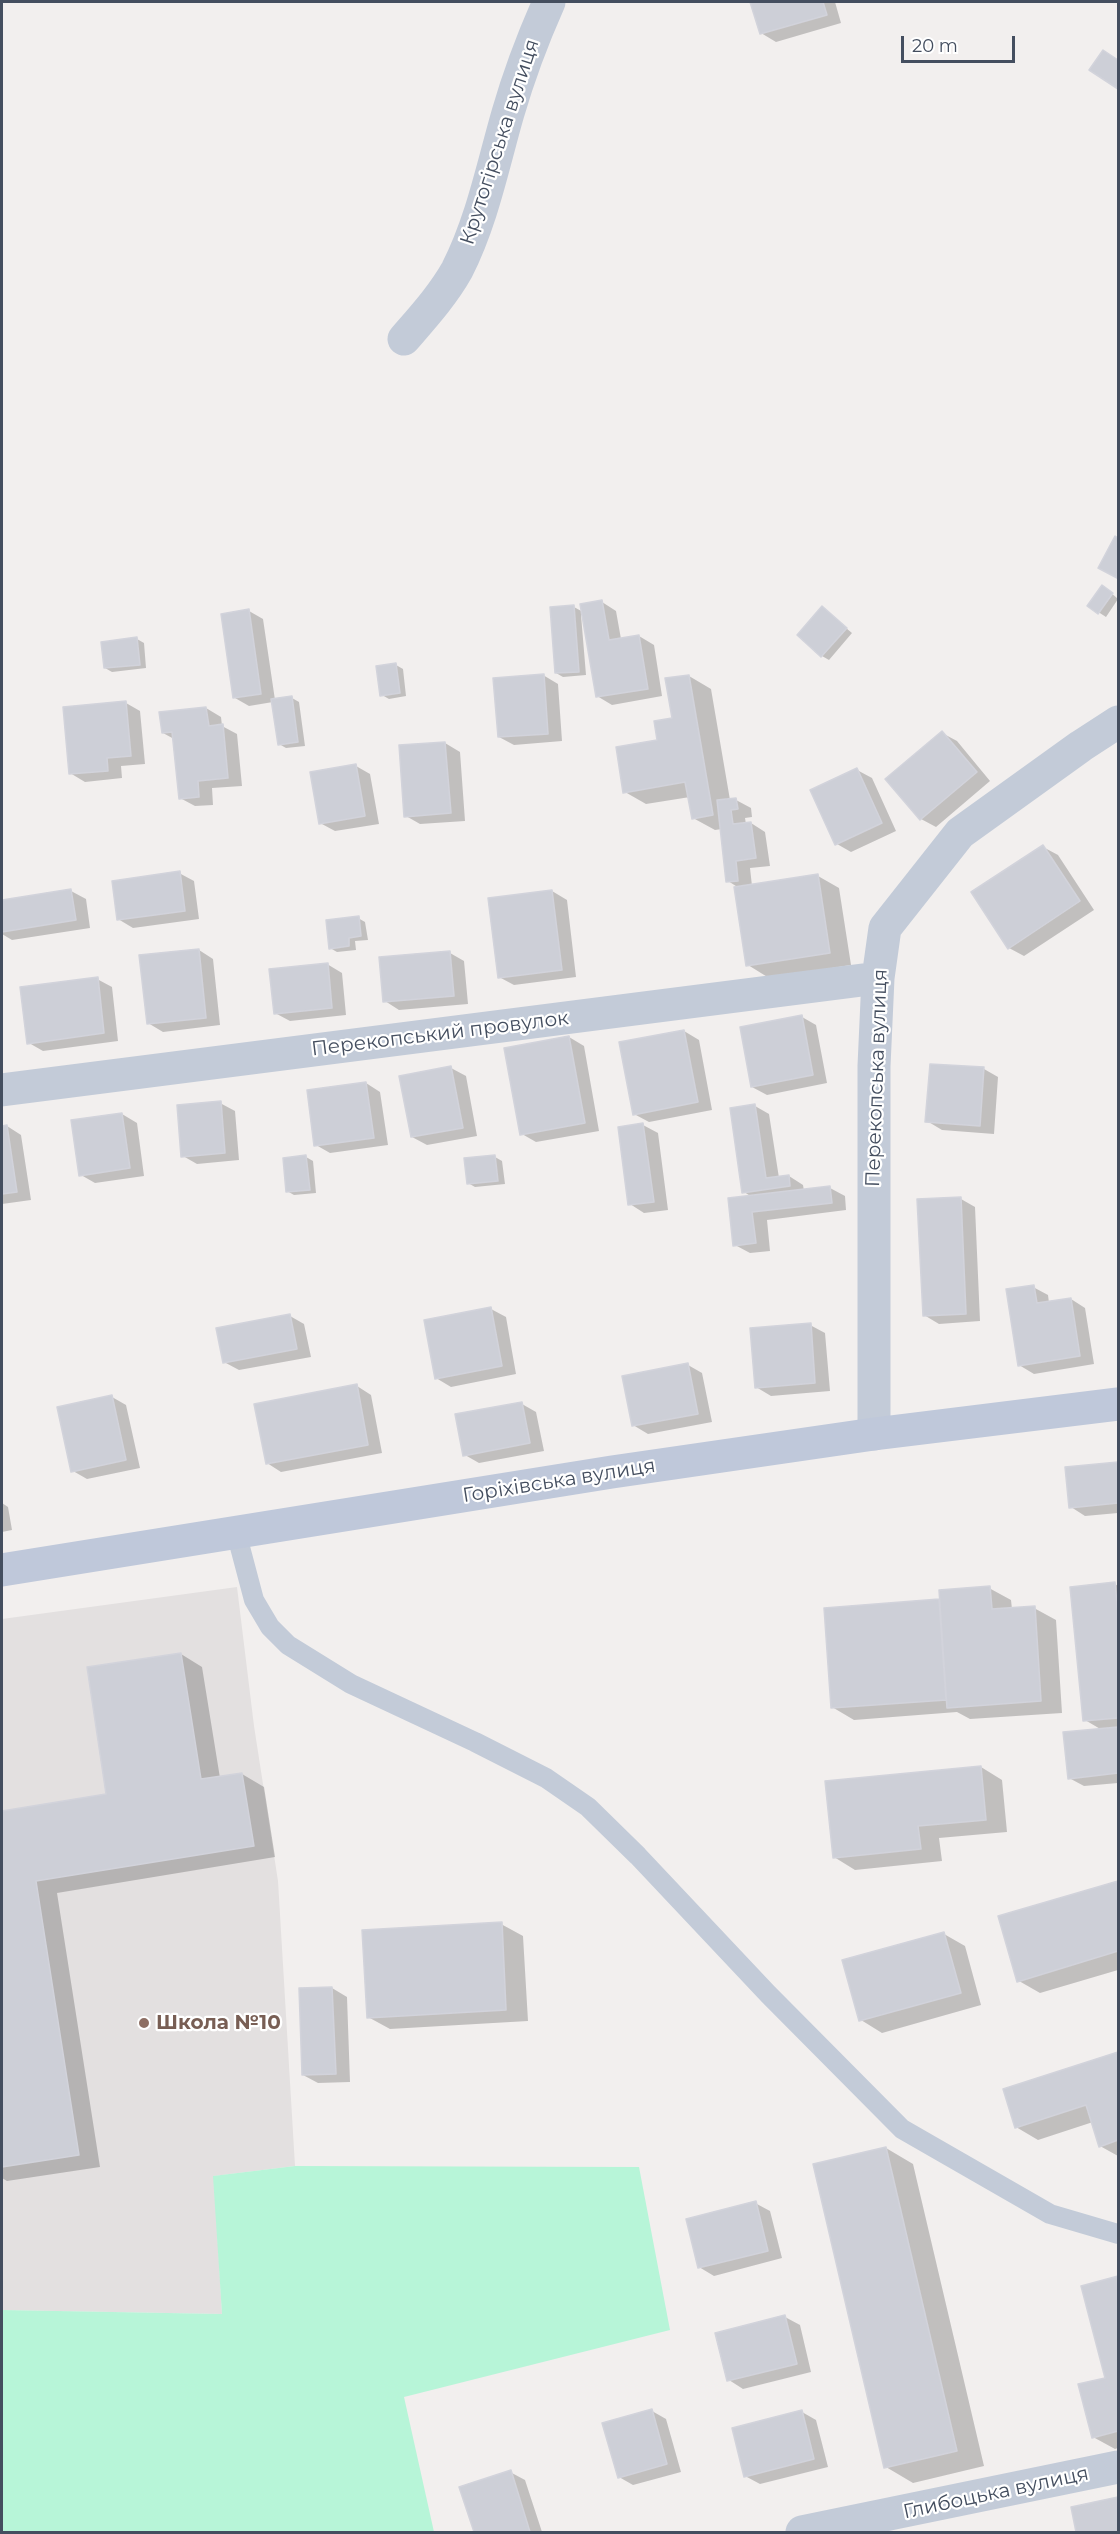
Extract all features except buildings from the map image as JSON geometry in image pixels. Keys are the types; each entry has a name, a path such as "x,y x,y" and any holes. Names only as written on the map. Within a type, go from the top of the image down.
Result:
{"street":[{"name":"Крутогірська вулиця","path":"404,339 430,309 456,270 482,207 508,110 530,45 549,2"},
{"name":"Перекопська вулиця","path":"874,1434 874,1066 878,978 885,928 960,833 1081,746 1119,722"},
{"name":"Перекопський провулок","path":"2,1090 878,978"},
{"name":"Горіхівська вулиця","path":"2,1570 612,1472 874,1434 1119,1404"},
{"name":"Глибоцька вулиця","path":"802,2532 1119,2467"}],"lane":[{"path":"236,1532 254,1600 270,1627 288,1644 317,1665 351,1684 536,1773 588,1807 638,1856 768,1994 902,2128 1050,2214 1119,2234"}],"shaded area":[{"name":"Школа №10","path":"237,1587 254,1726 278,1881 295,2166 214,2176 222,2314 2,2310 2,1619"}],"green space":[{"path":"295,2166 639,2167 670,2330 404,2397 434,2532 2,2532 2,2310 222,2314 213,2176"}],"place":[{"name":"Школа №10","path":"144,2023"}]}
